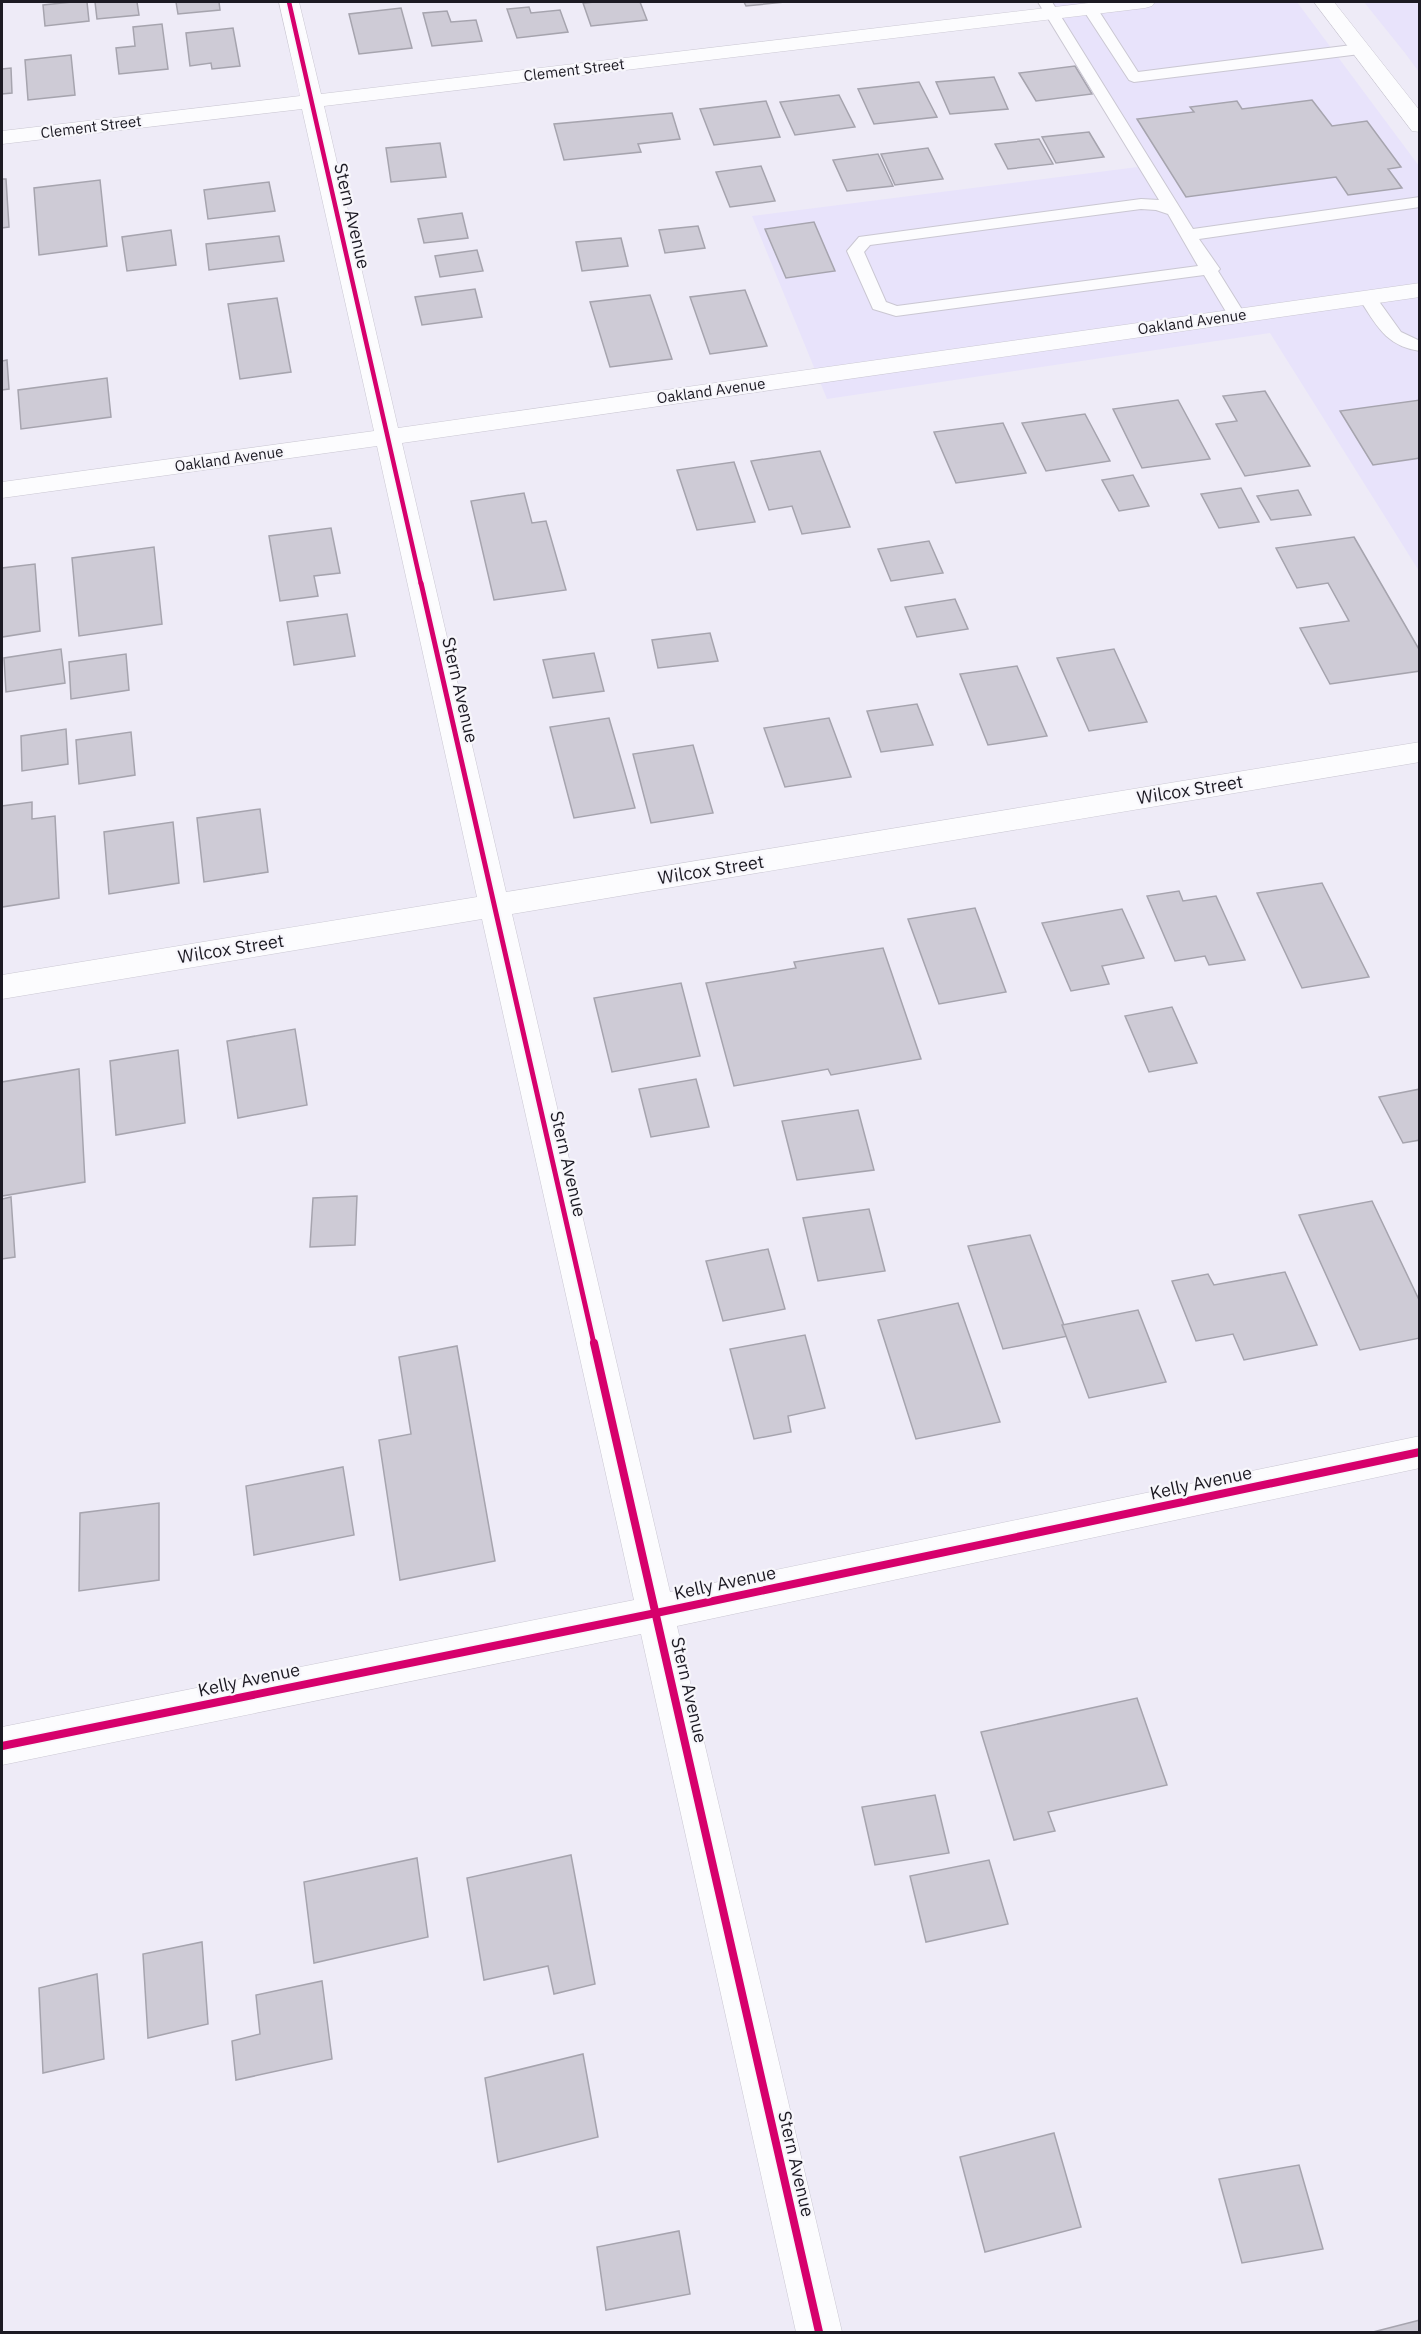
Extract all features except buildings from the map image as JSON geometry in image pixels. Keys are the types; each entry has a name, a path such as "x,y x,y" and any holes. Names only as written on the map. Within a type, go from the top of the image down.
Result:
{"street":[{"name":"Stern Avenue","path":"289,2 819,2332"},
{"name":"Clement Street","path":"2,138 311,102 1049,7 1090,8 1146,2"},
{"path":"1323,2 1419,126"},
{"name":"Oakland Avenue","path":"2,490 1419,290"},
{"name":"Wilcox Street","path":"2,987 1419,752"},
{"name":"Kelly Avenue","path":"2,1746 656,1613 1419,1452"}],"lane":[{"path":"1049,7 1237,316"},
{"path":"1090,8 1134,76 1360,49"},
{"path":"1189,235 1419,202"},
{"path":"1174,211 1159,205 1141,204 865,241 855,251 879,305 896,311 1210,269"},
{"path":"1367,297 1393,336 1410,346 1419,346"}],"shaded area":[{"path":"1043,2 1297,2 1419,166 1419,571 1270,333 827,399 752,216 1138,167"},
{"path":"1364,2 1419,2 1419,72 1405,53"}],"cycle path":[{"path":"289,2 819,2332"},
{"path":"2,1746 656,1613 1420,1452"}]}
